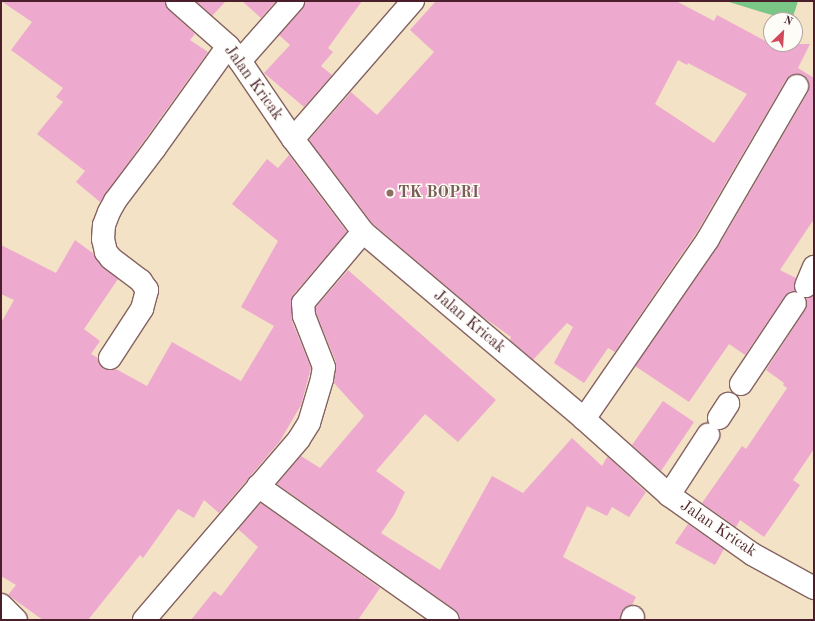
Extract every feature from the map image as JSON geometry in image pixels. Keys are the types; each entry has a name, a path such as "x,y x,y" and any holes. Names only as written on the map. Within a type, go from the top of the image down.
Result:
{"street":[{"name":"Jalan Kricak","path":"177,1 234,53 293,139 363,232 584,420 669,495 747,550 814,588"},
{"path":"110,358 142,309 147,290 142,281 111,258 106,252 103,238 104,225 115,201 155,148 234,53 293,1"},
{"path":"293,139 413,1"},
{"path":"584,420 708,239 797,86"},
{"path":"144,620 299,439 309,423 324,367 304,316 303,303 363,232"},
{"path":"741,384 805,285"},
{"path":"669,495 718,419"},
{"path":"258,486 448,620"},
{"path":"1,606 16,620"}],"green space":[{"path":"726,1 798,1 795,12 763,12"}],"building":[{"path":"1,1 165,1 169,10 195,34 190,40 208,52 100,202 76,182 85,171 37,134 63,102 56,97 63,88 11,50 32,22"},
{"path":"196,1 226,1 212,16"},
{"path":"242,1 276,1 261,18"},
{"path":"305,1 362,1 328,48 333,52 321,66 332,75 304,107 264,73 290,45 279,35 302,9"},
{"path":"436,1 676,1 714,21 717,15 763,40 763,52 803,52 803,44 810,44 798,68 814,78 814,219 780,270 796,278 794,287 795,291 789,292 785,296 745,355 729,344 689,402 635,366 719,245 808,92 808,79 803,75 797,74 790,75 786,80 697,232 615,352 608,348 584,383 554,363 573,327 567,323 533,360 510,340 511,337 479,314 372,223 309,140 351,92 377,115 434,52 410,30","holes":["678,60 687,65 688,63 747,94 714,143 655,104"]},
{"path":"289,155 347,232 293,295 291,303 292,321 311,368 301,405 280,441 219,513 204,500 194,518 178,509 143,558 140,555 88,620 43,620 8,595 16,585 1,576 1,323 14,300 1,294 1,245 56,273 75,240 94,254 102,266 118,279 84,329 100,341 91,354 98,358 99,364 104,369 116,369 147,386 172,342 241,381 274,326 241,307 278,241 232,204 267,159 278,168"},
{"path":"348,270 496,400 458,442 425,414 376,471 405,492 394,515 381,533 440,570 492,476 523,493 572,438 602,466 607,457 609,458 646,492 629,517 612,507 607,516 587,506 563,557 636,597 632,605 624,608 620,620 460,620 459,614 455,610 277,484 301,456 320,468 364,416 334,383 336,362 316,313 316,307"},
{"path":"814,295 814,449 793,480 800,485 764,537 740,520 736,527 702,503 742,446 746,449 787,388 783,385 784,383 766,370 805,310 807,304 806,298"},
{"path":"663,401 694,422 661,471 632,445"},
{"path":"261,503 380,588 358,620 191,620 214,591 221,596 258,547 238,529"},
{"path":"688,524 724,549 715,565 675,543"}],"place":[{"name":"TK BOPRI","path":"390,193"}]}
